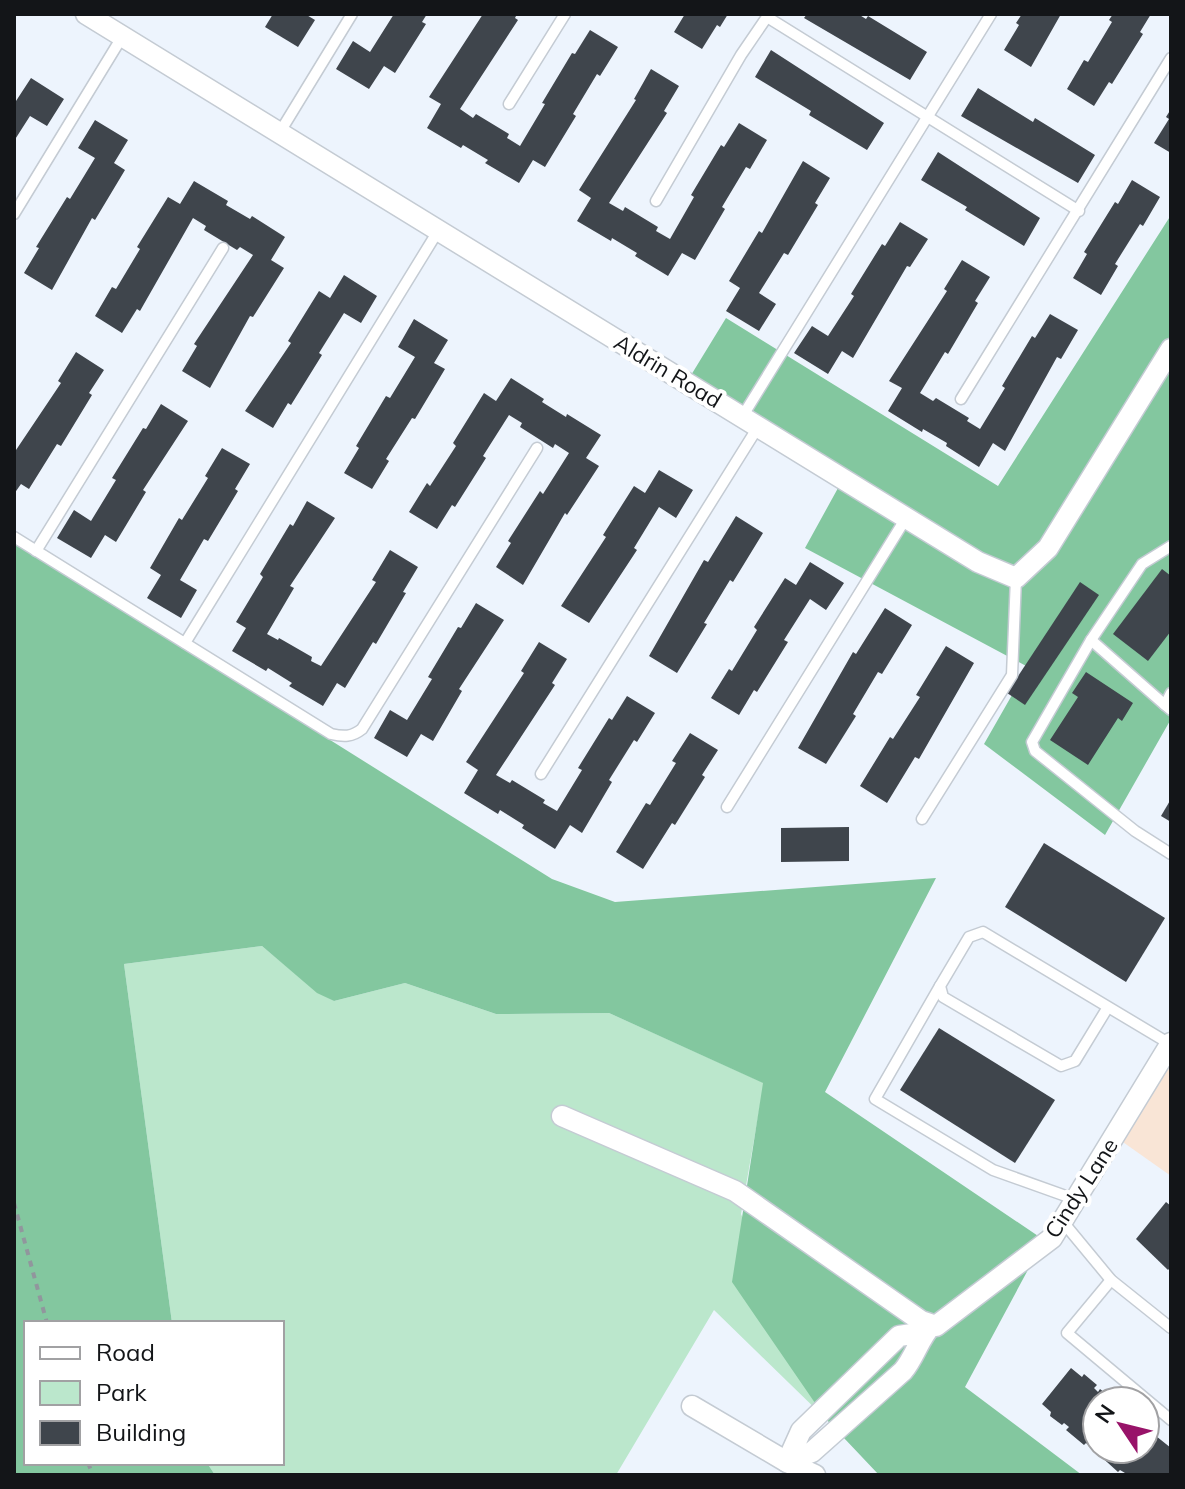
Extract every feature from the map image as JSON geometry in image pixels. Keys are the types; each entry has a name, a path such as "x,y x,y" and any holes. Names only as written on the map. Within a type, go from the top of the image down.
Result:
{"street":[{"name":"Aldrin Road","path":"86,14 978,562 1016,578"},
{"path":"1016,578 1048,548 1171,349"},
{"name":"Cindy Lane","path":"782,1468 801,1431 899,1336 942,1324 1052,1238 1171,1043"},
{"path":"562,1116 735,1191 778,1218 926,1326 915,1357 903,1371 812,1452 782,1468"},
{"path":"692,1406 782,1468 815,1475"}],"lane":[{"path":"280,132 352,14"},
{"path":"509,104 565,14"},
{"path":"541,774 926,118 991,14"},
{"path":"656,201 741,55 768,16 926,118 1079,211"},
{"path":"14,214 122,37"},
{"path":"961,399 1171,58"},
{"path":"185,643 438,231"},
{"path":"36,551 223,248"},
{"path":"14,537 331,734 344,737 355,734 371,715 537,448"},
{"path":"727,807 906,518"},
{"path":"1171,546 1142,564 1091,640 1032,742 1035,751 1135,831 1171,854"},
{"path":"922,819 1012,675 1016,578"},
{"path":"1091,640 1168,707 1171,693"},
{"path":"1077,1200 993,1170 875,1099 969,937 983,932 1171,1043"},
{"path":"940,986 943,997 1061,1066 1075,1061 1108,1007"},
{"path":"1063,1222 1111,1280 1171,1328"},
{"path":"1111,1280 1067,1333 1171,1420"}],"path":[{"path":"14,1203 46,1321"}],"shaded area":[{"path":"1171,1059 1171,1176 1120,1140"}],"green space":[{"path":"1171,215 1171,719 1105,835 984,744 1028,667 805,548 843,479 685,385 726,318 998,486"},
{"path":"14,542 552,879 615,902 936,878 825,1092 1044,1240 965,1387 1082,1475 879,1475 826,1419 732,1282 763,1083 609,1013 496,1014 405,983 334,1001 317,993 262,946 124,964 172,1321 24,1321 24,1465 208,1465 215,1475 14,1475"},
{"path":"262,946 317,992 334,1001 405,983 496,1014 609,1013 764,1083 741,1214 826,1419 714,1310 616,1475 215,1475 208,1465 284,1465 284,1321 172,1321 124,964"}],"building":[{"path":"273,14 305,14 315,20 298,47 265,27"},
{"path":"394,14 427,14 422,22 426,24 395,73 384,66 369,89 336,69 353,41 370,52"},
{"path":"483,14 517,14 515,18 518,20 460,109 473,118 476,114 509,134 507,138 520,146 572,53 575,54 590,30 618,47 600,76 597,74 545,167 533,160 519,183 485,163 488,160 463,145 461,148 427,128 441,104 429,97"},
{"path":"685,14 728,14 702,49 674,32"},
{"path":"807,14 858,14 866,19 868,16 927,52 910,80 804,18"},
{"path":"1022,14 1061,14 1031,67 1004,50"},
{"path":"1113,14 1151,14 1140,32 1143,34 1112,84 1109,82 1094,106 1067,89 1084,60 1088,62 1112,22 1109,20"},
{"path":"771,50 884,123 867,150 755,77"},
{"path":"651,69 679,86 664,111 667,113 609,203 623,211 625,207 658,227 656,231 670,239 694,197 691,195 721,145 724,147 739,123 767,140 722,207 725,209 695,260 682,253 668,276 635,256 637,253 577,221 591,198 579,190 636,100"},
{"path":"31,78 64,99 47,126 30,116 14,141 14,100"},
{"path":"978,88 1095,155 1078,183 961,116"},
{"path":"1171,109 1171,153 1154,143 1169,119 1166,117"},
{"path":"95,120 128,140 114,163 125,170 95,220 92,218 52,290 24,273 39,248 36,247 95,158 78,148"},
{"path":"938,152 1040,218 1024,246 921,180"},
{"path":"803,161 830,178 788,255 784,253 759,293 776,304 759,331 726,311 740,288 729,281 759,231 762,233"},
{"path":"1132,180 1160,197 1115,264 1118,266 1101,295 1073,278 1087,254 1084,252"},
{"path":"194,181 228,201 226,205 250,219 252,216 285,237 271,260 284,268 253,317 250,316 210,388 182,371 197,346 194,344 253,255 240,247 237,250 204,230 206,226 193,218 140,311 137,309 122,333 95,316 112,287 116,289 168,197 180,204"},
{"path":"900,222 928,239 910,267 907,266 853,358 842,351 828,374 794,353 812,326 828,336 882,244 885,246"},
{"path":"962,260 990,277 948,354 945,352 920,393 933,401 936,398 969,418 967,421 980,429 1032,336 1035,338 1050,314 1078,330 1061,359 1057,357 1005,451 993,443 979,467 946,446 947,443 888,411 902,388 889,381 947,291 944,289"},
{"path":"344,275 377,296 361,323 344,313 319,353 322,355 273,428 245,411 291,343 288,341 319,291 330,298"},
{"path":"414,319 448,340 434,363 445,369 386,459 389,461 372,489 344,473 386,396 390,398 415,357 398,347"},
{"path":"76,352 104,370 61,446 57,444 29,489 21,484 14,494 14,453 61,383 58,381"},
{"path":"511,378 544,399 542,402 601,435 586,458 599,466 567,515 565,513 523,585 496,567 511,543 508,541 540,491 543,494 569,453 555,444 553,448 520,427 522,423 509,415 483,456 486,458 437,529 409,512 456,446 453,443 484,393 496,401"},
{"path":"161,404 188,421 143,490 146,492 116,542 105,535 91,558 57,538 74,510 91,521 116,480 112,478"},
{"path":"222,448 250,464 208,541 204,539 180,580 197,590 181,618 147,598 161,575 150,568 179,518 182,520 208,478 205,476"},
{"path":"659,470 693,490 676,518 659,507 634,548 637,550 589,623 561,606 606,537 603,535 634,486 645,493"},
{"path":"307,501 335,518 290,586 294,588 267,634 312,657 311,661 321,666 376,582 372,580 390,550 418,567 376,644 373,642 345,688 337,683 323,706 289,686 292,683 268,668 266,671 232,651 246,628 236,622 263,577 260,574"},
{"path":"736,516 763,533 733,582 730,580 677,673 649,656 704,560 708,562"},
{"path":"810,562 844,583 826,610 810,599 784,640 788,642 739,715 711,698 729,669 732,671 757,630 754,627 785,578 796,585"},
{"path":"1162,569 1171,576 1171,631 1148,661 1113,634"},
{"path":"1080,582 1099,595 1025,705 1007,693"},
{"path":"476,603 504,620 459,689 462,691 433,741 421,734 407,757 374,738 390,710 407,720 432,679 428,677"},
{"path":"885,608 912,625 882,674 878,672 853,714 856,716 826,764 798,748 853,652 856,654"},
{"path":"539,642 567,659 552,683 555,685 496,775 510,783 512,780 557,811 582,770 578,768 609,718 612,720 627,696 655,713 609,780 612,782 582,833 570,825 555,849 500,810 498,814 464,793 478,770 466,762 524,673 521,671"},
{"path":"946,646 974,663 919,759 915,757 887,803 860,786 890,737 893,739 920,697 916,695"},
{"path":"1086,672 1133,703 1122,721 1118,718 1088,765 1050,740 1078,697 1072,693"},
{"path":"690,733 718,750 675,825 672,823 643,869 616,852 646,803 650,805"},
{"path":"1171,799 1171,822 1161,816"},
{"path":"849,827 849,861 781,862 781,828"},
{"path":"1044,843 1165,918 1126,982 1005,907"},
{"path":"939,1028 1055,1100 1015,1163 900,1090"},
{"path":"1166,1202 1171,1206 1171,1267 1168,1270 1136,1239"},
{"path":"1071,1368 1097,1385 1081,1385 1081,1442 1066,1430 1069,1427 1050,1416 1051,1412 1042,1404"},
{"path":"1161,1440 1171,1448 1171,1475 1123,1475 1125,1473 1118,1472 1110,1465 1161,1465"}]}
